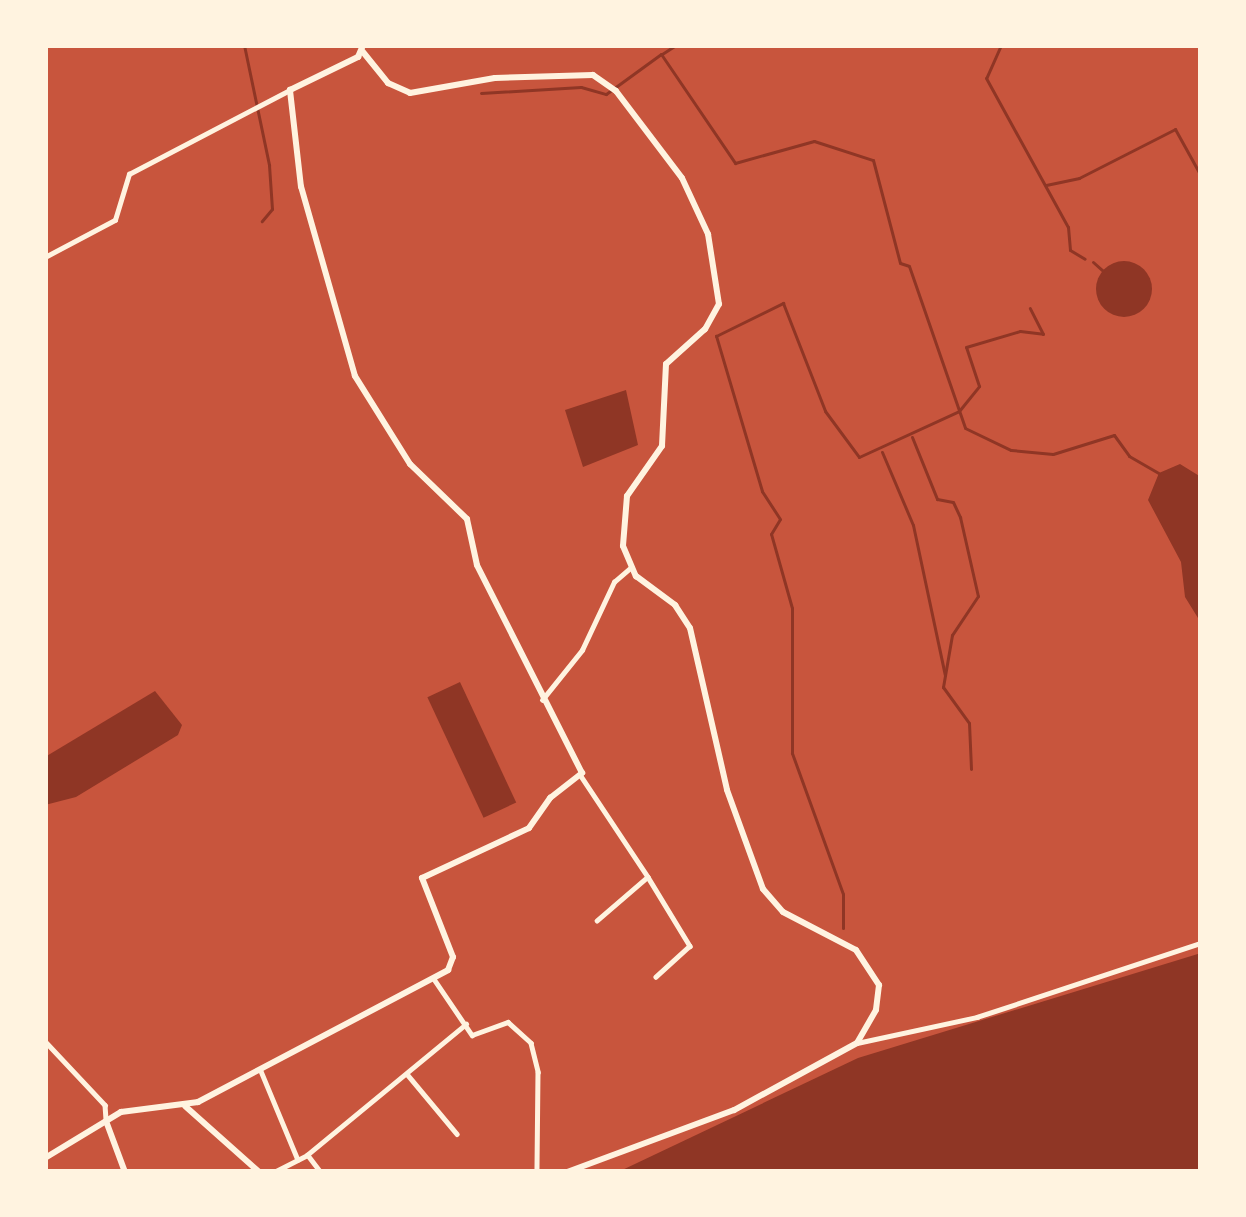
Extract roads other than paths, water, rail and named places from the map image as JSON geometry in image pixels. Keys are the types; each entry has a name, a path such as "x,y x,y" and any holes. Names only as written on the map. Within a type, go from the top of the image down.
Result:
{"main road":[{"path":"45,1158 128,1109 182,1107 261,1071 434,979 454,961 422,878 529,828 550,797 581,776 580,759 542,700 511,619 478,565 467,519 410,464 357,382 305,204 290,90 363,48 404,93 553,74 607,82 692,196 719,284 709,324 666,364 662,446 622,514 631,567 690,628 727,790 763,889 783,912 856,950 877,977 878,1002 856,1042 734,1110 567,1172"},
{"path":"182,1107 259,1172"},
{"path":"106,1121 125,1172"}],"street":[{"path":"45,257 115,220 129,174 290,90"},
{"path":"542,700 582,650 614,582 631,567"},
{"path":"581,776 690,946 656,976"},
{"path":"597,921 648,877"},
{"path":"856,1042 977,1017 1201,943"},
{"path":"434,979 474,1036 512,1023 531,1043 538,1072 537,1172"},
{"path":"274,1172 307,1155 466,1024"},
{"path":"45,1041 105,1106 106,1121"},
{"path":"261,1071 298,1160"},
{"path":"407,1074 457,1133"},
{"path":"307,1155 320,1172"}],"waterway":[{"path":"244,45 269,165 272,209 262,221"},
{"path":"662,54 676,45"},
{"path":"1001,45 986,78 1068,227 1070,250 1085,259"},
{"path":"481,93 581,87 606,94 661,54 735,163 814,141 873,160 900,263 909,266 965,428 1011,450 1053,454 1114,435 1129,456 1159,473"},
{"path":"1046,185 1079,178 1175,129 1201,176"},
{"path":"1093,262 1103,271"},
{"path":"843,928 843,894 792,753 792,608 771,534 780,519 762,491 716,336 783,303 825,411 859,457 959,411 979,386 966,347 1020,331 1043,334 1030,308"},
{"path":"912,437 937,499 953,502 960,517 978,596 952,635 943,687 969,723 971,769"},
{"path":"882,452 913,525 945,675"}]}
